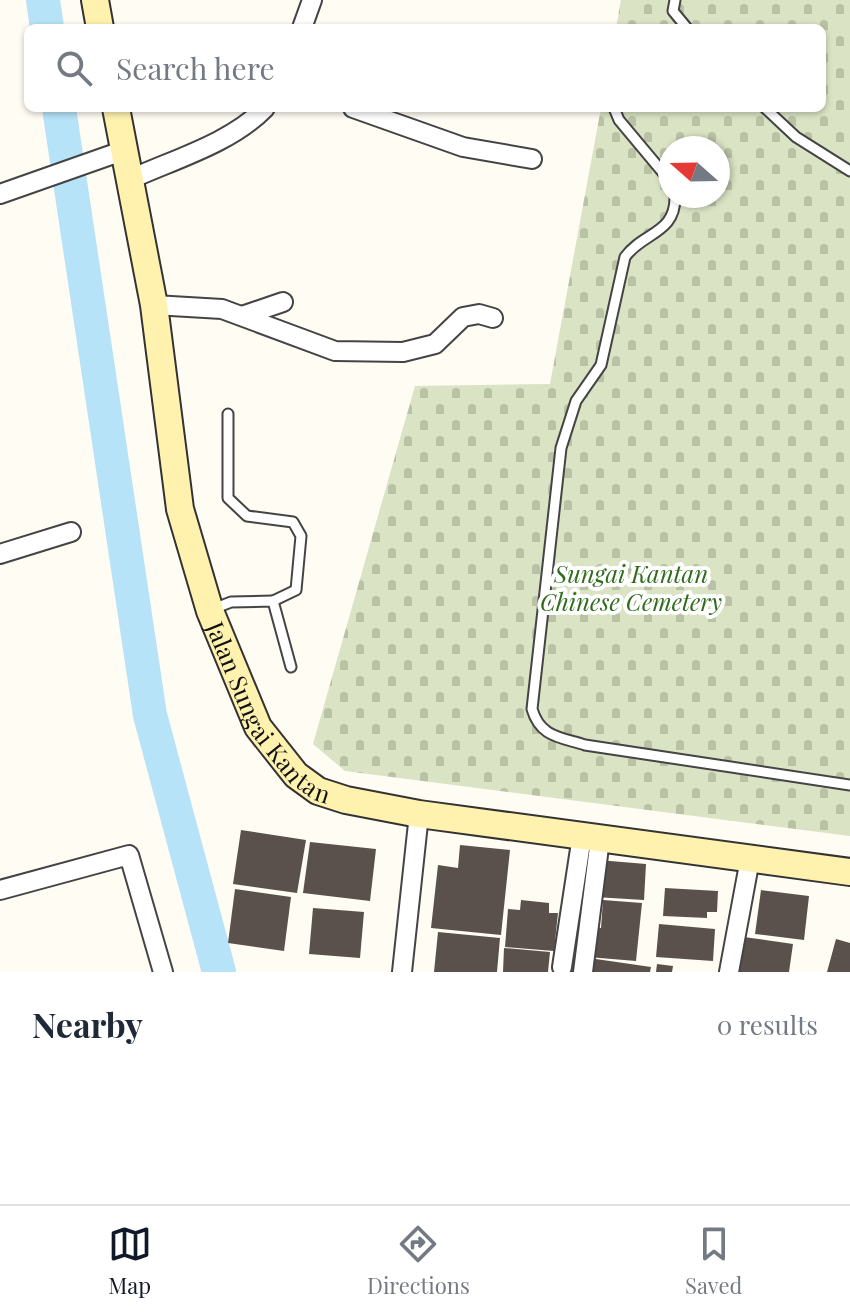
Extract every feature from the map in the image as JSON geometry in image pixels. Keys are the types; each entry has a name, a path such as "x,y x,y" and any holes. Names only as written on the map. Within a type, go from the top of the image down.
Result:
{"main road":[{"path":"95,0 99,24"},
{"name":"Jalan Sungai Kantan","path":"117,112 154,305 180,509 210,611 258,727 296,775 318,791 346,800 419,814 850,872"}],"street":[{"path":"303,24 312,0"},
{"path":"131,179 227,135 252,122 261,112"},
{"path":"364,112 463,147 532,159"},
{"path":"0,194 125,150"},
{"path":"242,316 283,302"},
{"path":"154,305 222,309 335,351 403,352 435,344 463,317 479,314 493,318"},
{"path":"0,554 71,532"},
{"path":"402,972 419,814"},
{"path":"562,967 591,837"},
{"path":"583,972 591,837"},
{"path":"0,890 129,855 163,972"},
{"path":"729,972 750,859"}],"lane":[{"path":"675,0 673,11 684,24"},
{"path":"616,112 658,167"},
{"path":"769,112 796,137 850,171"},
{"path":"675,208 669,224 653,237 633,246 625,257 601,365 576,401 561,448 532,709 536,723 543,732 585,745 850,785"},
{"path":"210,611 231,602 273,601 296,590 301,536 293,522 247,516 228,498 228,414"},
{"path":"273,601 291,667"}],"green space":[{"name":"Sungai Kantan Chinese Cemetery","path":"621,0 850,0 850,836 345,771 313,744 415,386 550,384 600,112 826,112 826,24 617,24"}],"building":[{"path":"241,830 306,840 297,893 233,884"},
{"path":"310,842 376,849 370,901 303,893"},
{"path":"460,845 510,850 501,935 431,928 438,865 458,868"},
{"path":"598,860 646,864 644,900 595,897"},
{"path":"665,888 718,891 717,912 707,912 707,918 663,916"},
{"path":"235,889 291,897 284,951 228,943"},
{"path":"761,890 809,896 804,940 755,934"},
{"path":"521,900 549,903 549,913 558,913 554,951 505,947 508,909 520,910"},
{"path":"603,900 642,903 636,961 588,957 591,927 601,928"},
{"path":"313,908 364,912 360,958 309,954"},
{"path":"659,924 715,929 713,961 656,957"},
{"path":"438,932 500,938 497,972 434,972"},
{"path":"744,937 793,944 789,972 739,972"},
{"path":"836,939 850,943 850,972 827,972"},
{"path":"504,948 550,952 548,972 503,972"},
{"path":"589,958 651,967 650,972 587,972"},
{"path":"657,964 673,966 672,972 656,972"}],"waterway":[{"path":"43,0 46,24"},
{"path":"60,112 150,715 219,972"}]}
